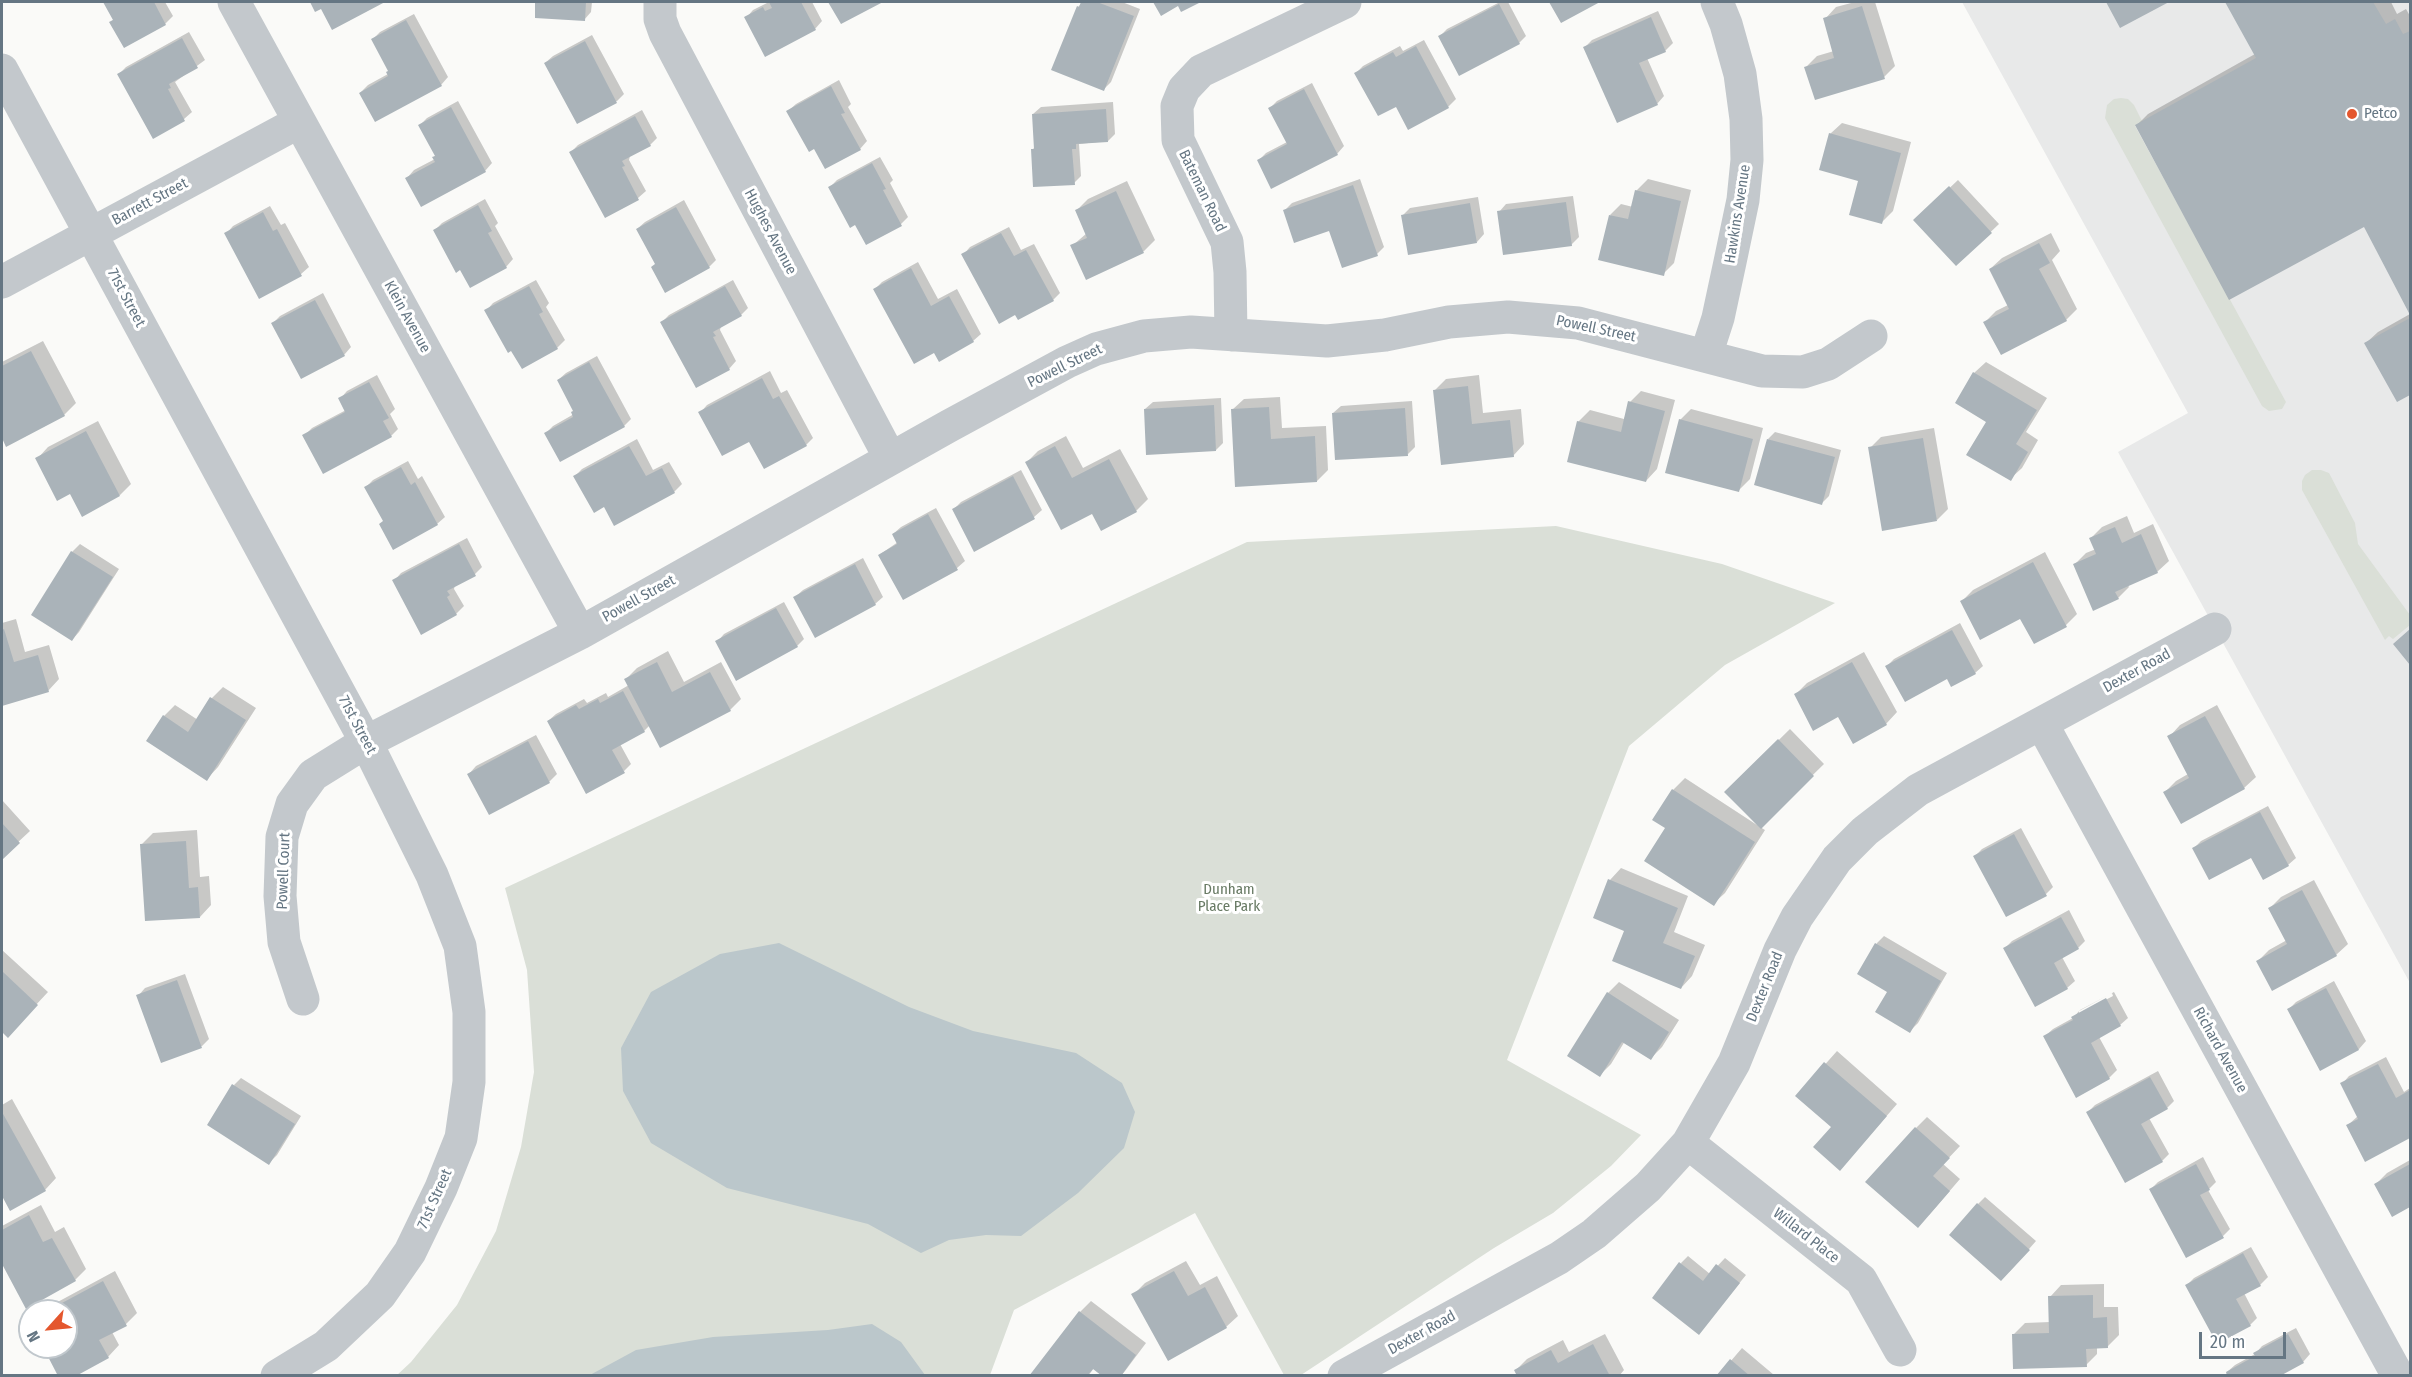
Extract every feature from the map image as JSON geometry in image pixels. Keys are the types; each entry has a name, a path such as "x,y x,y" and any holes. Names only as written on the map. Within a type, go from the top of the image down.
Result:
{"street":[{"name":"Klein Avenue","path":"234,2 580,633"},
{"name":"Hughes Avenue","path":"660,2 660,19 665,33 890,458"},
{"name":"Bateman Road","path":"1231,335 1227,242 1178,140 1177,106 1184,89 1202,71 1345,2"},
{"name":"Hawkins Avenue","path":"1706,355 1718,318 1730,262 1743,200 1747,160 1746,119 1740,74 1726,24 1717,2"},
{"name":"71st Street","path":"2,70 366,742 432,874 460,946 469,1012 469,1082 462,1138 410,1252 380,1295 326,1346 278,1376"},
{"name":"Barrett Street","path":"2,282 299,122"},
{"name":"Powell Street","path":"366,742 580,633 890,458 1058,368 1096,349 1144,336 1191,332 1327,341 1384,334 1449,322 1508,317 1578,323 1762,371 1803,372 1828,364 1871,336"},
{"name":"Dexter Road","path":"1344,1376 1559,1258 1622,1212 1648,1187 1688,1143 1734,1063 1780,950 1797,916 1837,859 1864,831 1918,790 2215,629"},
{"name":"Richard Avenue","path":"2042,724 2398,1376"},
{"name":"Powell Court","path":"303,999 284,942 280,896 282,837 292,804 313,775 366,742"},
{"name":"Willard Place","path":"1688,1143 1861,1280 1900,1350"}],"shaded area":[{"path":"1962,2 2410,2 2410,983 2118,452 2188,413"},
{"path":"779,943 909,1007 973,1031 1076,1053 1122,1083 1135,1112 1124,1148 1078,1193 1021,1236 986,1235 949,1240 921,1253 868,1224 727,1188 651,1143 623,1091 621,1048 651,992 720,954"},
{"path":"872,1324 901,1342 925,1375 590,1375 636,1350 713,1337 828,1330"}],"green space":[{"path":"2114,99 2128,99 2134,105 2142,121 2135,126 2286,402 2282,409 2269,411 2262,406 2105,118 2107,105"},
{"path":"2312,470 2329,473 2355,523 2358,544 2410,615 2410,625 2393,639 2389,636 2385,640 2302,490 2305,475"},
{"name":"Dunham Place Park","path":"1556,526 1722,564 1835,603 1725,665 1629,746 1507,1060 1641,1135 1611,1166 1553,1213 1494,1248 1301,1375 1284,1375 1195,1213 1014,1310 990,1375 396,1376 411,1362 457,1305 496,1231 521,1147 534,1072 527,970 505,888 1247,542"}],"building":[{"path":"103,2 154,2 166,25 124,48 109,22 113,20"},
{"path":"310,2 385,2 332,30 321,9 315,12"},
{"path":"535,2 586,2 585,21 535,18"},
{"path":"769,2 801,2 816,30 765,57 744,17 763,7 765,11 772,8"},
{"path":"828,2 883,2 841,24"},
{"path":"1081,2 1097,2 1134,16 1104,91 1051,70 1077,6 1079,7"},
{"path":"1153,2 1201,2 1181,12 1178,6 1161,16"},
{"path":"1549,2 1600,2 1561,23"},
{"path":"2106,2 2169,2 2120,28"},
{"path":"2225,2 2373,2 2386,24 2395,19 2403,34 2410,31 2410,315 2364,227 2229,300 2135,125 2256,58"},
{"path":"1499,4 1520,44 1459,76 1438,36"},
{"path":"1862,6 1885,79 1815,100 1804,67 1834,58 1823,18"},
{"path":"1651,17 1666,52 1639,63 1658,105 1617,123 1583,47"},
{"path":"406,20 442,86 375,122 359,93 388,76 386,72 388,71 371,39"},
{"path":"182,38 198,68 169,84 171,88 168,89 185,121 153,139 117,74"},
{"path":"585,41 617,103 577,124 544,63"},
{"path":"1416,46 1449,108 1408,130 1396,107 1378,116 1354,73 1393,52 1396,57"},
{"path":"831,86 845,113 841,114 861,150 825,169 814,149 809,152 786,111"},
{"path":"1304,89 1338,155 1271,189 1257,160 1287,144 1268,108"},
{"path":"451,107 486,172 421,207 405,178 435,162 432,157 435,156 418,125"},
{"path":"1106,109 1108,142 1076,144 1076,149 1072,149 1075,185 1033,187 1032,114"},
{"path":"635,116 651,146 622,161 625,166 622,167 639,200 605,218 569,152"},
{"path":"1829,133 1901,153 1882,224 1849,215 1858,181 1819,170"},
{"path":"872,163 902,226 866,245 855,225 850,228 828,187"},
{"path":"1353,185 1378,256 1342,268 1329,231 1294,243 1283,210"},
{"path":"1949,186 1992,233 1956,266 1913,220"},
{"path":"1635,190 1681,201 1664,276 1598,260 1609,215 1628,219"},
{"path":"1116,191 1144,253 1086,280 1070,245 1087,238 1075,210"},
{"path":"1566,202 1572,246 1503,255 1497,211"},
{"path":"1470,203 1477,243 1408,255 1401,215"},
{"path":"478,205 492,231 488,233 507,268 470,288 460,270 456,273 433,230"},
{"path":"676,207 710,268 665,293 651,267 655,264 636,229"},
{"path":"263,212 273,231 277,229 302,276 259,299 224,233"},
{"path":"1001,233 1014,256 1026,250 1054,301 1018,320 1015,315 999,324 961,254"},
{"path":"2039,243 2050,263 2039,269 2067,321 2001,355 1983,322 2009,309 1989,269"},
{"path":"911,268 931,306 949,296 974,342 939,362 934,353 914,364 873,289"},
{"path":"529,286 543,312 539,314 558,349 522,369 511,351 508,353 484,310"},
{"path":"725,286 742,316 713,332 716,336 713,337 730,370 696,388 660,322"},
{"path":"315,300 345,356 301,379 271,323"},
{"path":"2410,318 2410,395 2397,402 2364,343"},
{"path":"31,351 65,416 6,447 2,438 2,366"},
{"path":"589,362 625,427 560,462 544,433 573,417 571,412 573,411 557,380"},
{"path":"1973,372 2037,410 2016,444 2028,452 2011,481 1966,455 1986,422 1955,403"},
{"path":"762,378 773,399 779,396 807,446 764,469 749,442 722,456 698,412"},
{"path":"369,382 389,418 383,421 392,437 323,474 302,435 345,412 338,398"},
{"path":"1468,386 1472,424 1510,420 1514,457 1441,465 1433,390"},
{"path":"1628,401 1665,411 1646,482 1567,462 1577,421 1621,432"},
{"path":"1214,405 1216,451 1146,455 1144,409"},
{"path":"1269,407 1271,439 1315,436 1317,482 1235,487 1231,409"},
{"path":"1405,408 1408,456 1335,460 1332,413"},
{"path":"1679,419 1753,439 1739,492 1665,473"},
{"path":"86,431 120,496 82,517 70,494 57,501 35,458"},
{"path":"1923,438 1937,521 1882,531 1868,447"},
{"path":"1767,439 1835,457 1822,505 1754,485"},
{"path":"629,446 646,476 662,468 675,493 614,526 604,507 594,513 573,476"},
{"path":"1055,446 1072,478 1109,459 1137,512 1101,531 1092,514 1061,530 1025,462"},
{"path":"401,467 411,485 415,482 438,525 393,550 379,524 383,521 364,487"},
{"path":"1013,476 1035,519 974,552 952,509"},
{"path":"928,514 958,570 903,600 878,555 897,544 892,534"},
{"path":"2115,527 2122,543 2141,534 2158,573 2115,592 2119,599 2093,611 2073,564 2096,554 2089,538"},
{"path":"459,544 476,576 447,591 450,595 447,597 457,615 421,635 392,580"},
{"path":"71,551 113,577 72,641 31,615"},
{"path":"2033,562 2067,627 2034,644 2020,619 1980,640 1960,601"},
{"path":"855,564 876,605 815,638 793,597"},
{"path":"776,608 798,647 736,681 715,641"},
{"path":"4,629 14,662 38,655 49,692 2,706 2,630"},
{"path":"2410,629 2410,665 2393,644"},
{"path":"1952,630 1976,674 1951,687 1947,679 1905,702 1885,666"},
{"path":"657,662 672,692 710,672 731,711 660,748 624,679"},
{"path":"1852,662 1887,725 1853,744 1838,717 1813,731 1794,694"},
{"path":"623,691 645,732 612,750 625,773 586,794 547,721 576,705 579,709 598,699 600,703"},
{"path":"210,697 246,720 207,781 146,741 163,715 188,732"},
{"path":"2205,716 2245,789 2181,824 2163,792 2189,778 2167,736"},
{"path":"1778,739 1814,776 1761,829 1724,792"},
{"path":"528,741 550,783 489,815 467,774"},
{"path":"1672,789 1755,842 1714,906 1644,861 1665,828 1652,820"},
{"path":"2260,812 2289,866 2263,880 2251,858 2209,880 2192,848"},
{"path":"2,823 20,843 2,860"},
{"path":"2014,834 2047,896 2006,917 1973,856"},
{"path":"186,841 189,888 198,887 200,918 145,921 140,844"},
{"path":"1608,879 1678,908 1663,943 1695,956 1681,989 1612,961 1624,931 1593,918"},
{"path":"2302,890 2337,956 2272,991 2256,961 2287,944 2268,908"},
{"path":"2061,917 2079,949 2054,963 2068,989 2035,1007 2003,948"},
{"path":"1875,943 1941,981 1910,1033 1875,1012 1887,992 1857,974"},
{"path":"2,971 38,1005 8,1038 2,1032"},
{"path":"177,980 202,1048 161,1063 136,995"},
{"path":"2326,988 2359,1050 2320,1071 2287,1009"},
{"path":"1607,992 1669,1032 1651,1060 1622,1042 1600,1077 1567,1056"},
{"path":"2106,998 2121,1026 2091,1043 2110,1079 2076,1098 2043,1036 2073,1020 2071,1017"},
{"path":"1824,1062 1887,1116 1840,1171 1813,1147 1831,1127 1795,1096"},
{"path":"2378,1064 2396,1098 2410,1090 2410,1138 2365,1162 2346,1125 2358,1119 2340,1083"},
{"path":"2150,1077 2168,1109 2141,1124 2163,1162 2125,1183 2086,1112"},
{"path":"232,1084 295,1124 269,1165 207,1125"},
{"path":"2,1112 46,1191 10,1211 2,1196"},
{"path":"1915,1127 1950,1158 1933,1176 1950,1191 1918,1228 1865,1182"},
{"path":"2196,1164 2210,1190 2200,1195 2224,1238 2186,1258 2149,1189"},
{"path":"2410,1164 2410,1207 2392,1217 2374,1184"},
{"path":"1977,1203 2030,1250 2001,1281 1949,1235"},
{"path":"29,1215 43,1242 52,1238 76,1281 44,1299 21,1299 2,1264 2,1230"},
{"path":"2243,1253 2261,1286 2236,1299 2251,1326 2217,1344 2185,1285"},
{"path":"1679,1262 1703,1281 1716,1264 1740,1283 1699,1335 1652,1298"},
{"path":"1174,1271 1188,1296 1205,1287 1227,1328 1168,1361 1131,1294"},
{"path":"103,1281 127,1326 99,1340 109,1358 76,1376 58,1376 49,1359 78,1359 78,1299 69,1299"},
{"path":"2093,1295 2093,1318 2107,1317 2108,1348 2086,1349 2087,1367 2013,1369 2012,1334 2049,1333 2048,1296"},
{"path":"1079,1311 1136,1355 1121,1376 1102,1376 1093,1369 1087,1376 1029,1376"},
{"path":"2288,1334 2304,1363 2280,1376 2227,1376 2226,1372 2255,1356 2253,1353"},
{"path":"1593,1344 1610,1376 1517,1376 1514,1370 1551,1350 1558,1363"},
{"path":"1730,1359 1750,1376 1716,1376"}],"place":[{"name":"Petco","path":"2352,114"}]}
